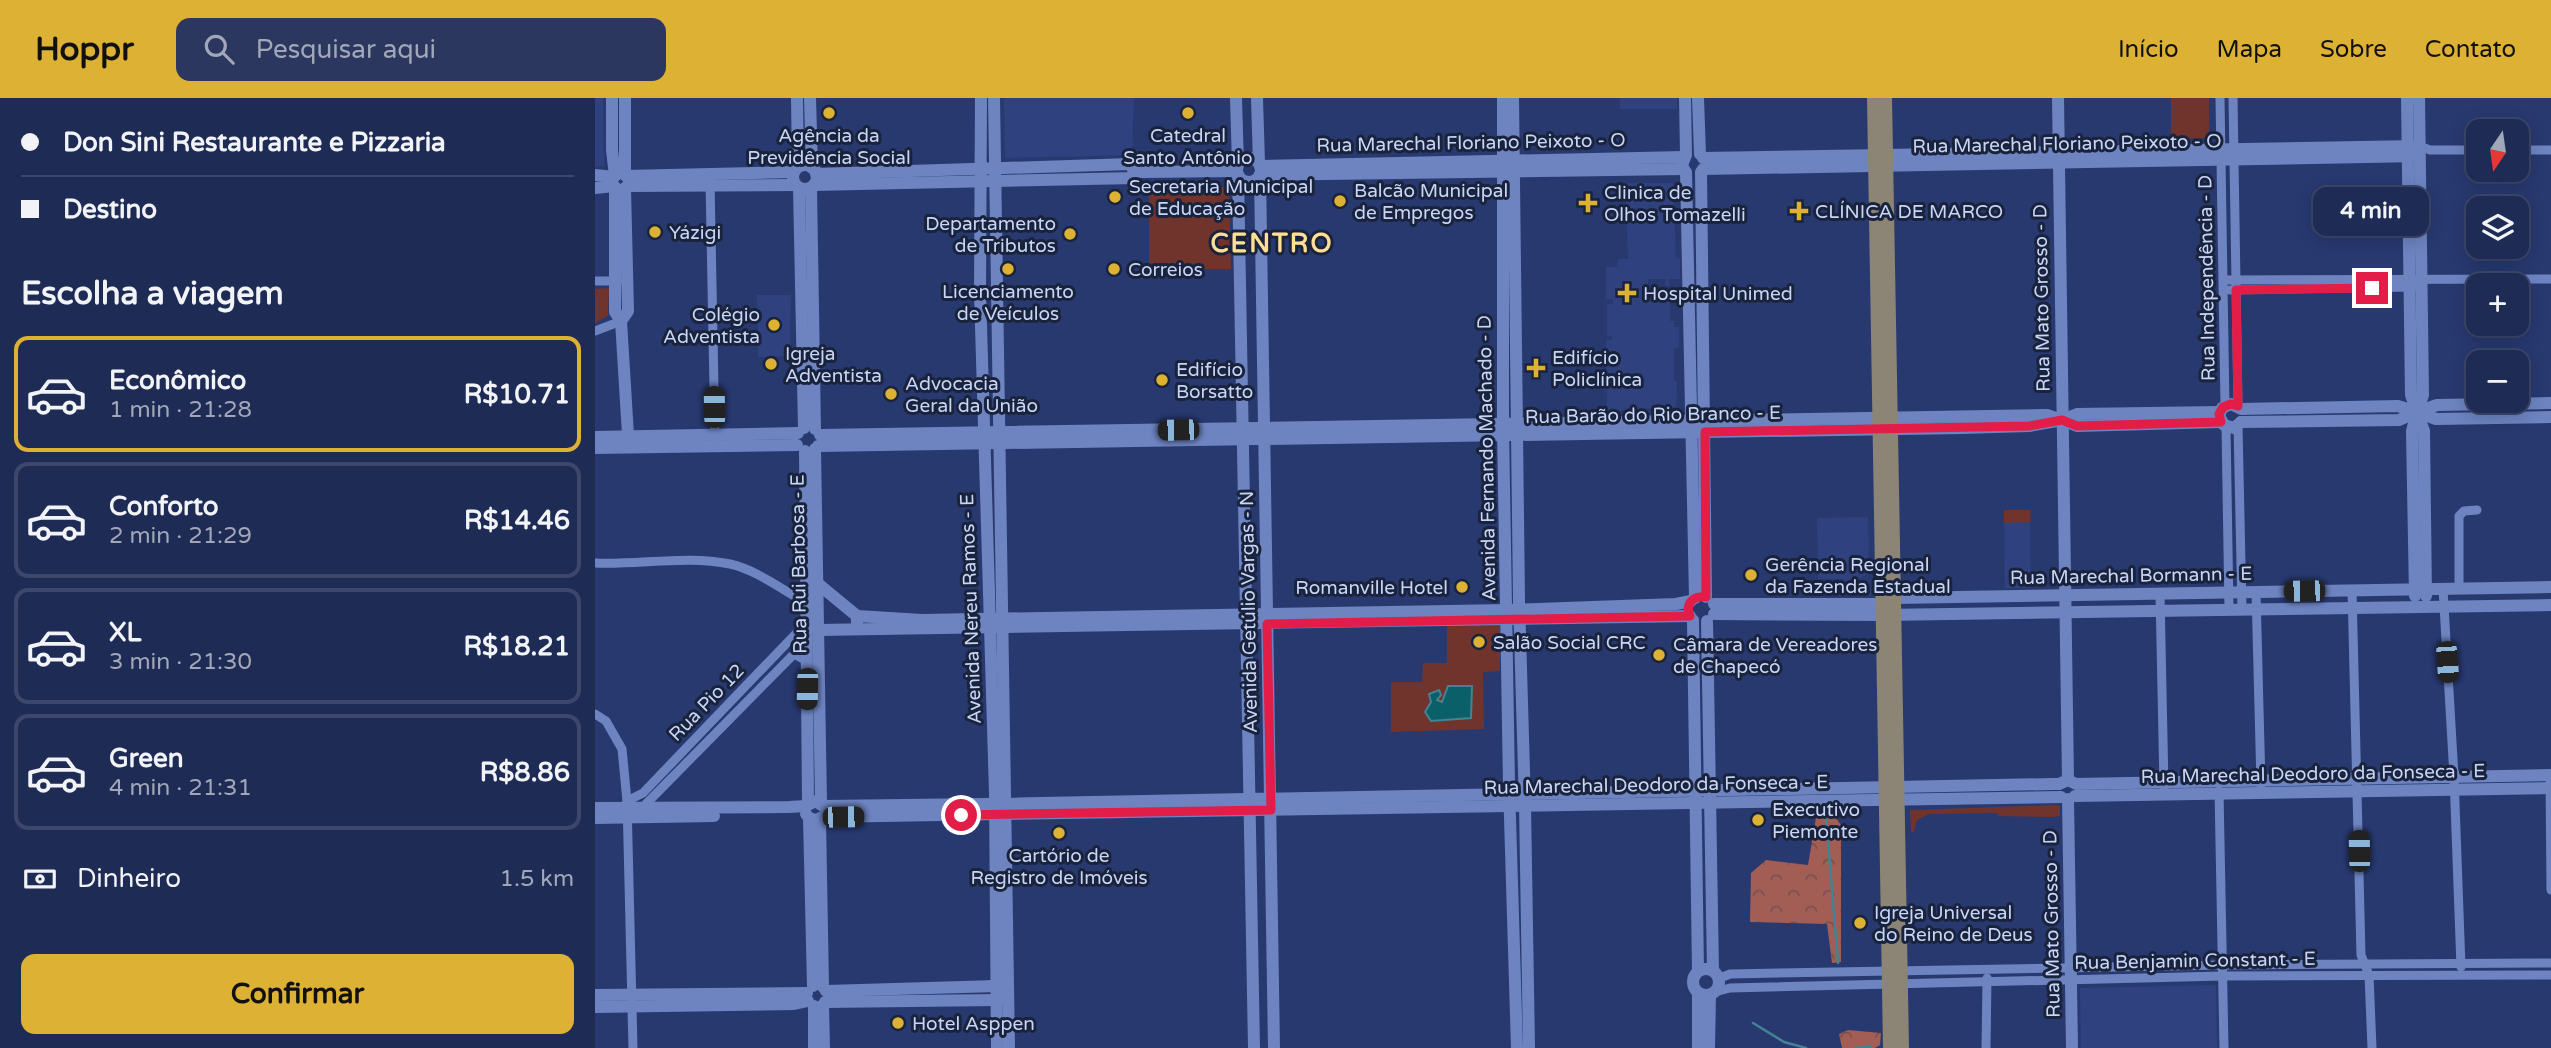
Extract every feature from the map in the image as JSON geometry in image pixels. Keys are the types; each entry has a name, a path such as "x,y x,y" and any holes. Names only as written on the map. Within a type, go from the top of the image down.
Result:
{"main road":[{"path":"1874,98 1881,160"},
{"path":"1885,98 1881,160 1891,793 1895,977 1902,1048"},
{"path":"1890,1048 1895,977"}],"street":[{"path":"612,98 612,150 620,181"},
{"path":"625,98 620,181 621,281 615,312 621,321 628,435"},
{"path":"797,98 805,178"},
{"path":"805,178 810,98"},
{"name":"Avenida Nereu Ramos - E","path":"981,98 982,436 996,623"},
{"name":"Avenida Nereu Ramos - E","path":"994,98 1000,438 996,623 1009,1048"},
{"name":"Avenida Getúlio Vargas - N","path":"1236,98 1254,1048"},
{"name":"Avenida Getúlio Vargas - N","path":"1257,98 1274,1048"},
{"path":"1503,98 1509,167"},
{"path":"1509,167 1513,98"},
{"path":"1685,98 1685,163 1704,606 1704,797 1698,971"},
{"path":"1698,98 1702,163 1703,279 1698,427"},
{"name":"Rua Mato Grosso - D","path":"2057,98 2073,1048"},
{"path":"2220,98 2227,155"},
{"path":"2227,155 2232,98"},
{"path":"2407,98 2417,151"},
{"path":"2419,98 2415,233 2418,282 2416,337 2423,395 2412,431 2419,502 2421,607"},
{"name":"Rua Marechal Floriano Peixoto - O","path":"1702,163 2466,150"},
{"path":"2529,150 2551,150"},
{"path":"1685,163 1691,152 1702,163"},
{"name":"Rua Independência - D","path":"2227,155 2235,238 2236,285 2237,356 2227,509 2235,592"},
{"name":"Rua Independência - D","path":"2227,155 2223,239 2225,356 2240,509 2235,610"},
{"path":"595,175 620,181 995,175 1131,164 1133,169 1152,172 1237,171 1248,158 1260,170 1251,183 1243,181 1237,171"},
{"path":"1685,163 1693,174 1702,163"},
{"name":"Rua Marechal Floriano Peixoto - O","path":"1260,170 1685,163"},
{"name":"Avenida Fernando Machado - D","path":"1509,167 1513,615 1509,800 1517,1048"},
{"name":"Rua Rui Barbosa - E","path":"805,178 809,440 807,661 818,996 824,1048"},
{"path":"710,180 715,440"},
{"path":"595,188 620,181"},
{"path":"2223,239 2235,238"},
{"path":"1690,279 1703,279"},
{"path":"2224,285 2551,279"},
{"path":"595,281 621,281"},
{"path":"595,331 621,321"},
{"path":"2225,356 2237,356"},
{"name":"Rua Barão do Rio Branco - E","path":"2231,416 2317,421 2399,420 2437,405 2551,403"},
{"name":"Rua Barão do Rio Branco - E","path":"982,436 1000,438 1984,422 2047,415 2062,420 2077,414 2149,419 2231,416 2317,407 2398,406 2436,419 2551,417"},
{"path":"2317,407 2317,421"},
{"path":"595,437 628,435 715,440 809,440 982,436"},
{"path":"809,440 951,444 982,436"},
{"path":"595,448 715,440"},
{"name":"Rua Rui Barbosa - E","path":"809,440 818,630 814,811"},
{"path":"2227,509 2240,509"},
{"path":"2459,589 2459,516 2464,511 2477,510"},
{"path":"595,563 706,561 730,564 748,570 807,603"},
{"path":"817,583 857,623"},
{"path":"2546,587 2546,605"},
{"name":"Rua Marechal Bormann - E","path":"1888,608 1977,597 2546,587"},
{"path":"2442,589 2454,790 2461,975"},
{"path":"2352,590 2361,956 2369,975 2372,1048"},
{"path":"2256,592 2261,787"},
{"path":"2160,594 2164,789"},
{"path":"1977,597 1977,613"},
{"name":"Rua Marechal Bormann - E","path":"1546,615 1676,604 1888,608 1977,613 2546,605"},
{"path":"1704,606 1688,611 1691,618 1718,988 1707,993"},
{"name":"Rua Marechal Bormann - E","path":"818,630 857,623 922,620 996,623 1546,615 1691,618 1698,622 1704,606"},
{"name":"Avenida Fernando Machado - D","path":"1513,615 1525,800 1529,1048"},
{"name":"Rua Pio 12","path":"627,809 807,622"},
{"name":"Rua Pio 12","path":"641,813 792,656 796,655 807,661"},
{"path":"737,694 746,703"},
{"path":"595,714 606,721 622,749 627,809 633,1048"},
{"name":"Rua Marechal Deodoro da Fonseca - E","path":"2357,785 2453,776 2550,782"},
{"path":"2550,782 2551,890"},
{"name":"Rua Marechal Deodoro da Fonseca - E","path":"627,809 641,813 1000,809 2357,785 2454,790 2550,782"},
{"path":"2219,788 2224,1048"},
{"path":"595,808 627,809"},
{"path":"595,818 627,809"},
{"name":"Avenida Nereu Ramos - E","path":"997,1048 1000,809"},
{"name":"Rua Benjamin Constant - E","path":"1716,975 1987,981 2222,965 2551,963"},
{"path":"2267,964 2267,976"},
{"path":"1707,993 1693,983 1694,976 1703,969 1716,975"},
{"path":"1986,1048 1987,969"},
{"name":"Rua Benjamin Constant - E","path":"1707,993 1730,988 1987,969 2072,974 2223,976 2551,975"},
{"path":"973,986 973,1000"},
{"path":"595,995 632,1000 726,999 997,986"},
{"path":"1698,1048 1707,993"},
{"path":"1707,993 1709,1048"},
{"path":"818,996 998,1000"},
{"name":"Rua Rui Barbosa - E","path":"814,1048 818,996"},
{"path":"595,1007 632,1000"}],"shaded area":[{"path":"595,98 603,98 604,166 595,167"},
{"path":"1004,98 1134,98 1132,155 1005,158"},
{"path":"1620,98 1677,98 1677,109 1620,109"},
{"path":"2171,98 2209,98 2209,138 2171,139"},
{"name":"Hospital Unimed","path":"1625,183 1673,183 1676,258 1680,259 1680,279 1669,279 1669,286 1665,286 1665,279 1648,279 1648,302 1670,302 1670,321 1674,321 1674,327 1679,327 1679,348 1674,349 1676,407 1607,411 1606,340 1612,340 1612,336 1607,336 1607,304 1613,304 1613,299 1606,299 1606,267 1617,267 1618,259 1628,259"},
{"path":"1149,187 1229,187 1231,269 1149,269"},
{"path":"609,288 608,316 595,323 595,289"},
{"name":"Colégio Adventista","path":"757,295 791,295 790,356 758,357"},
{"path":"2004,510 2030,510 2031,588 2005,588"},
{"path":"2004,510 2030,510 2031,522 2004,523"},
{"path":"1868,517 1869,573 1855,581 1818,579 1817,518"},
{"path":"1447,625 1500,625 1500,671 1483,672 1484,729 1391,732 1391,682 1422,682 1423,663 1447,663"},
{"path":"1448,686 1472,686 1471,718 1431,721 1425,712 1431,702 1429,694 1439,690 1441,695 1437,700 1442,702"},
{"path":"2060,805 2060,816 2052,817 1998,816 1997,813 1929,814 1917,820 1914,832 1911,832 1910,810"},
{"path":"2216,985 2217,1048 2081,1048 2080,988"}],"green space":[{"path":"1817,812 1833,814 1841,825 1841,962 1832,963 1827,924 1750,922 1751,873 1766,860 1808,865"},
{"path":"1848,1030 1881,1033 1880,1045 1875,1048 1842,1048 1839,1034"}],"waterway":[{"path":"1825,806 1838,963"},
{"path":"1753,1023 1784,1042 1806,1048"},
{"path":"1856,1048 1871,1046"}],"place":[{"name":"Agência da Previdência Social","path":"829,113"},
{"name":"Catedral Santo Antônio","path":"1188,113"},
{"name":"Secretaria Municipal de Educação","path":"1115,197"},
{"name":"Balcão Municipal de Empregos","path":"1340,201"},
{"name":"Clinica de Olhos Tomazelli","path":"1588,203"},
{"name":"CLÍNICA DE MARCO","path":"1799,211"},
{"name":"Yázigi","path":"655,232"},
{"name":"Departamento de Tributos","path":"1070,234"},
{"name":"Licenciamento de Veículos","path":"1008,269"},
{"name":"Correios","path":"1114,269"},
{"name":"Hospital Unimed","path":"1627,293"},
{"name":"Colégio Adventista","path":"774,325"},
{"name":"Igreja Adventista","path":"771,364"},
{"name":"Edifício Policlínica","path":"1536,368"},
{"name":"Edifício Borsatto","path":"1162,380"},
{"name":"Advocacia Geral da União","path":"891,394"},
{"name":"Gerência Regional da Fazenda Estadual","path":"1751,575"},
{"name":"Romanville Hotel","path":"1462,587"},
{"name":"Salão Social CRC","path":"1479,642"},
{"name":"Câmara de Vereadores de Chapecó","path":"1659,655"},
{"name":"Executivo Piemonte","path":"1758,820"},
{"name":"Cartório de Registro de Imóveis","path":"1059,833"},
{"name":"Igreja Universal do Reino de Deus","path":"1860,923"},
{"name":"Hotel Asppen","path":"898,1023"}],"district":[{"name":"CENTRO","path":"1272,243"}],"route":[{"path":"961,815 1271,810 1267,624 1690,616 1688,606 1691,601 1700,596 1706,597 1705,432 2029,426 2062,420 2077,426 2221,422 2219,414 2223,407 2228,404 2238,406 2236,290 2372,288"}]}
